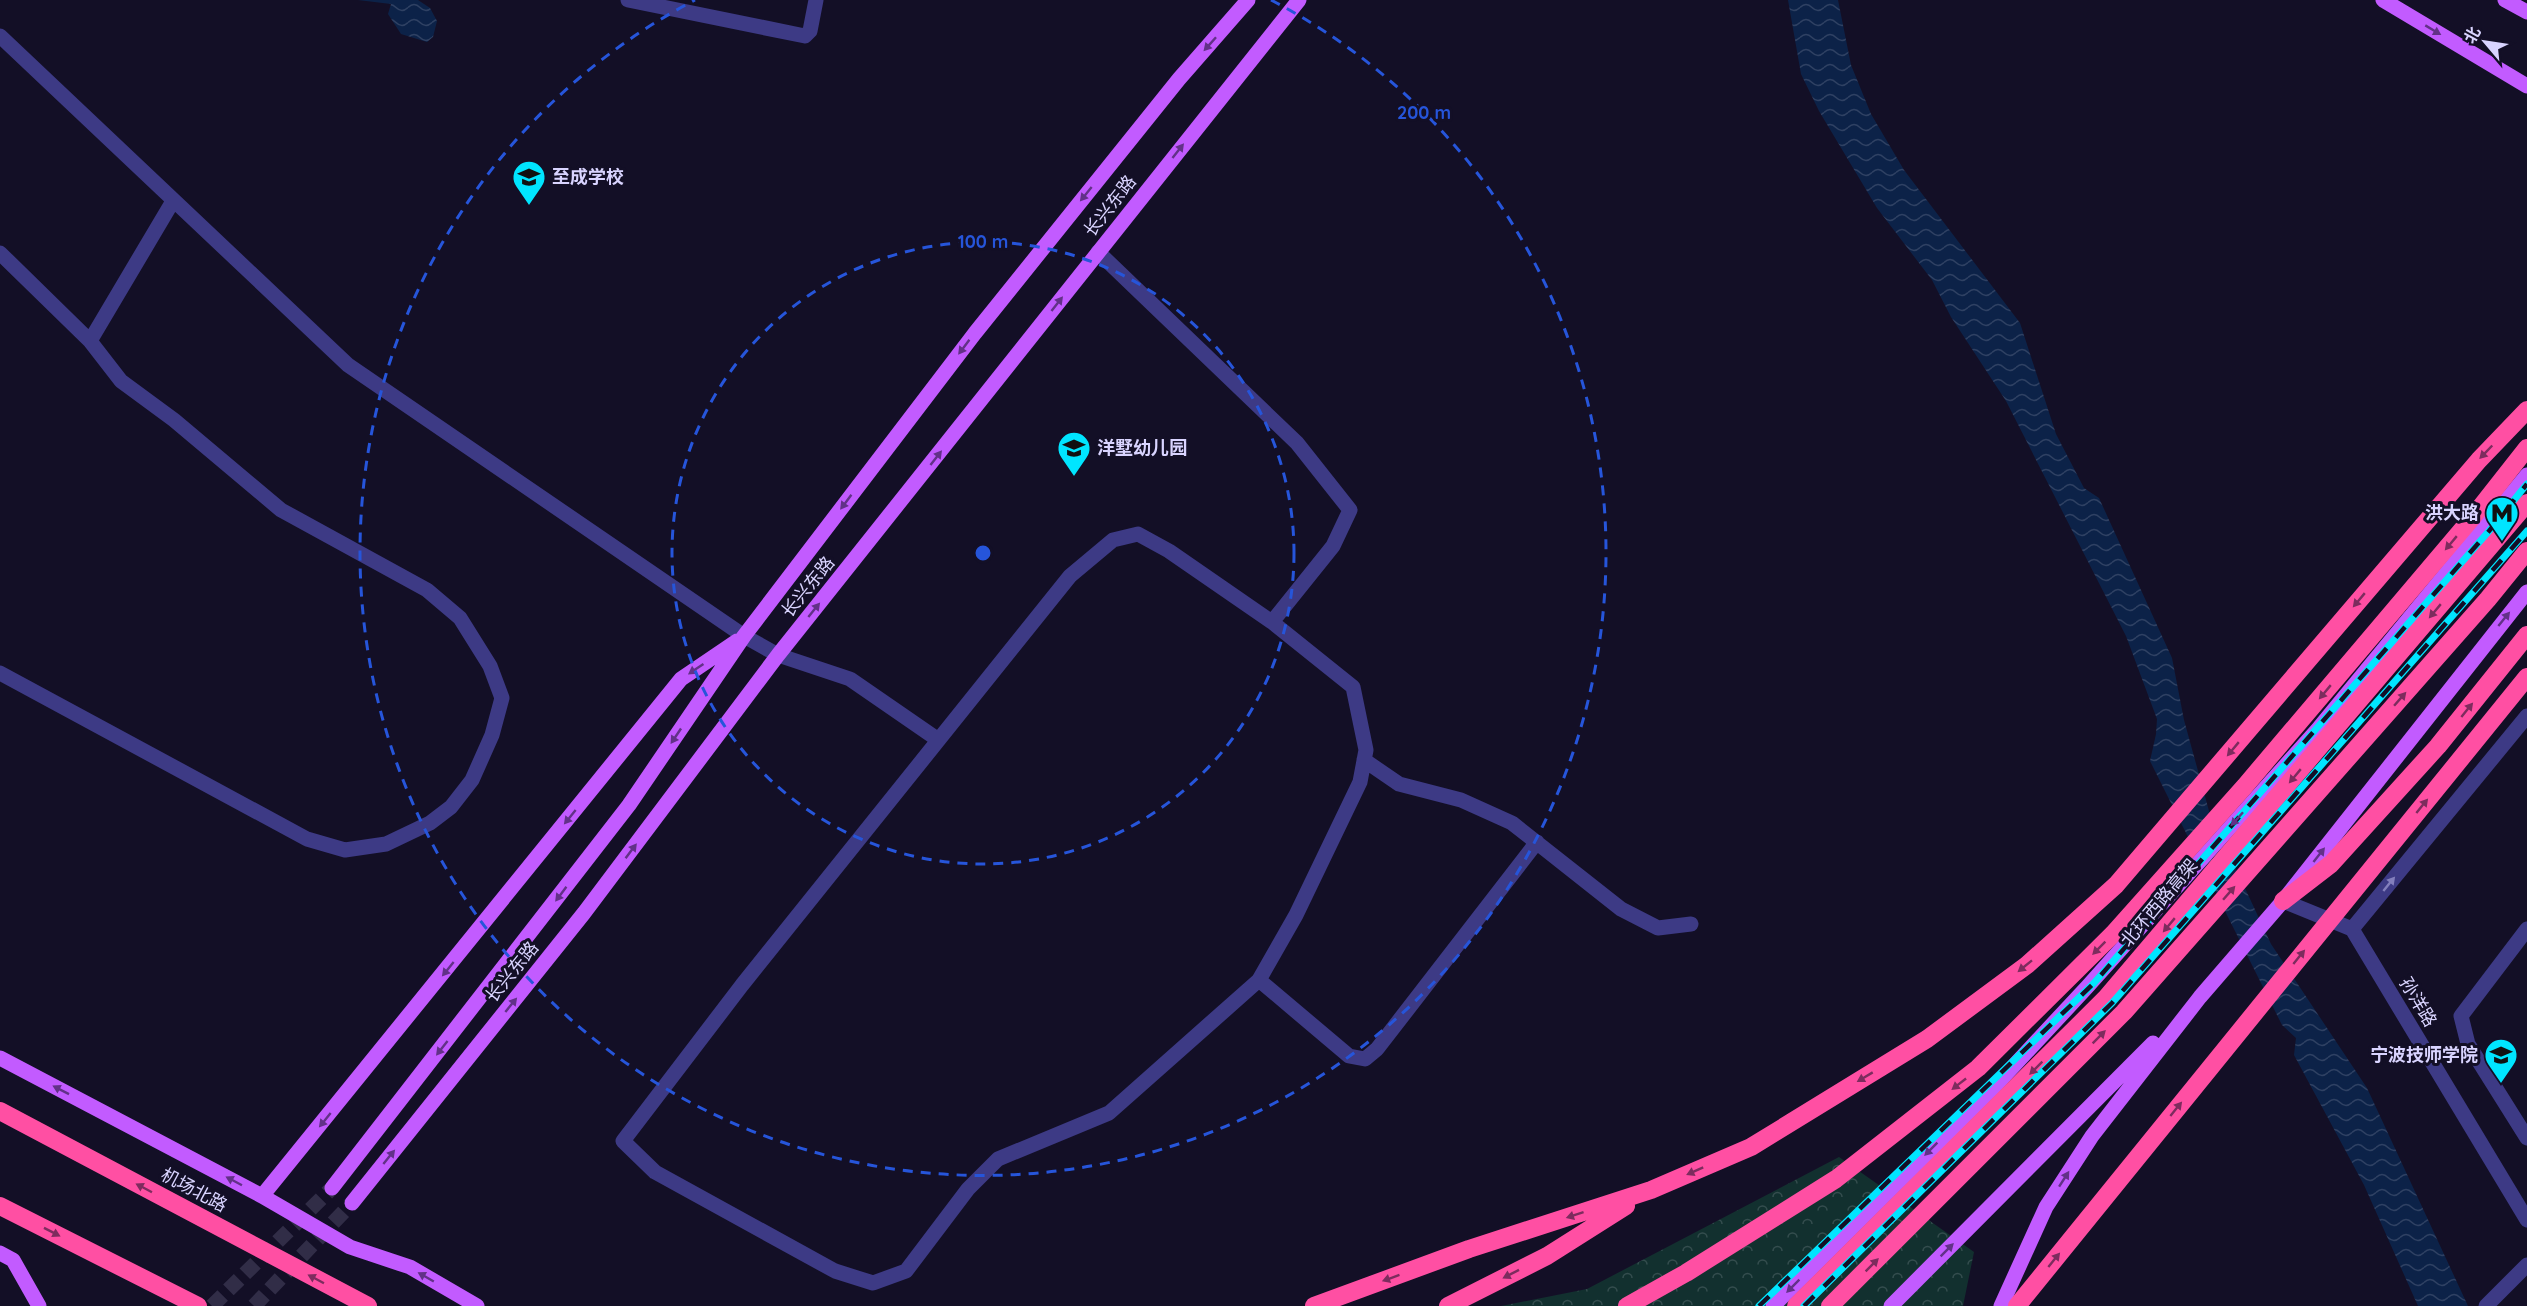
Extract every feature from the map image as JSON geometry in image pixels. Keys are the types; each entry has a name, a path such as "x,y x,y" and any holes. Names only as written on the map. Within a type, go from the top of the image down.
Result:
{"highway":[{"path":"1314,1306 1468,1249 1651,1190 1751,1146 1927,1039 2027,965 2116,885 2479,460 2527,410"},
{"path":"1626,1306 1686,1273 1836,1179 1978,1068 2113,934 2237,794 2472,518 2527,448"},
{"name":"北环西路高架","path":"1796,1306 2105,999 2527,503"},
{"path":"1830,1306 2124,1012 2488,599 2527,551"},
{"path":"2283,901 2331,864 2438,746 2527,635"},
{"path":"2017,1306 2527,677"},
{"name":"机场北路","path":"0,1111 368,1306"},
{"path":"1448,1306 1547,1256 1651,1190"},
{"path":"0,1206 198,1306"}],"main road":[{"name":"长兴东路","path":"332,1188 629,805 744,636 982,324 1179,79 1248,0"},
{"name":"长兴东路","path":"352,1203 584,913 778,655 1299,0"},
{"path":"2383,0 2527,86"},
{"path":"2505,0 2527,12"},
{"path":"1773,1306 1995,1086 2318,729 2527,475"},
{"path":"2001,1306 2046,1207 2092,1136 2200,997 2283,901 2527,592"},
{"path":"262,1196 681,679 744,636"},
{"path":"1891,1306 2200,997"},
{"path":"0,1058 262,1196 350,1247 410,1267 477,1306"},
{"path":"0,1253 13,1260 39,1306"}],"street":[{"path":"628,0 805,36 810,31 816,0"},
{"path":"0,36 348,365 744,636 778,655 850,679 937,739"},
{"path":"90,341 173,201"},
{"path":"1098,252 1298,442 1350,510 1334,546 1272,622"},
{"path":"0,253 90,341 121,381 174,420 280,510 427,590 460,618 490,666 502,698 492,735 472,780 444,812 430,823 386,844 345,850 307,839 0,673"},
{"path":"1138,534 1169,551 1272,622 1353,687 1366,750 1360,782 1296,915 1258,980 1109,1113 998,1159 968,1189 906,1271 873,1283 834,1271 655,1172 623,1142 742,985 937,739 1070,576 1113,540 1138,534"},
{"path":"2283,901 2352,929 2527,716"},
{"path":"1364,760 1399,784 1461,800 1512,823 1621,909 1658,928 1691,924"},
{"path":"1258,980 1349,1056 1365,1059 1377,1049 1537,842"},
{"name":"孙洋路","path":"2352,929 2527,1220"},
{"path":"2527,929 2461,1016 2468,1044 2527,1138"},
{"path":"2486,1306 2527,1265"}],"green space":[{"path":"1839,1157 1974,1252 1963,1306 1501,1306 1587,1289"}],"water":[{"path":"358,0 418,0 430,8 437,21 433,37 427,42 401,34 388,14 391,4"},
{"path":"1788,0 1838,0 1851,65 1871,114 1904,170 2020,323 2056,434 2084,488 2099,498 2172,658 2184,720 2209,811 2271,944 2367,1088 2468,1306 2418,1306 2364,1185 2294,1055 2296,1038 2282,1025 2150,761 2157,719 2126,636 2006,401 1951,317 1932,280 1877,208 1819,111 1801,74"}],"tunnel":[{"path":"212,1306 332,1188"},
{"path":"254,1306 352,1203"}],"railway":[{"path":"1759,1306 2094,983 2489,531 2527,484"},
{"path":"1804,1306 2112,1003 2527,531"}],"place":[{"name":"至成学校","path":"529,206"},
{"name":"洋墅幼儿园","path":"1074,477"},
{"name":"洪大路","path":"2502,542"},
{"name":"宁波技师学院","path":"2501,1084"}]}
